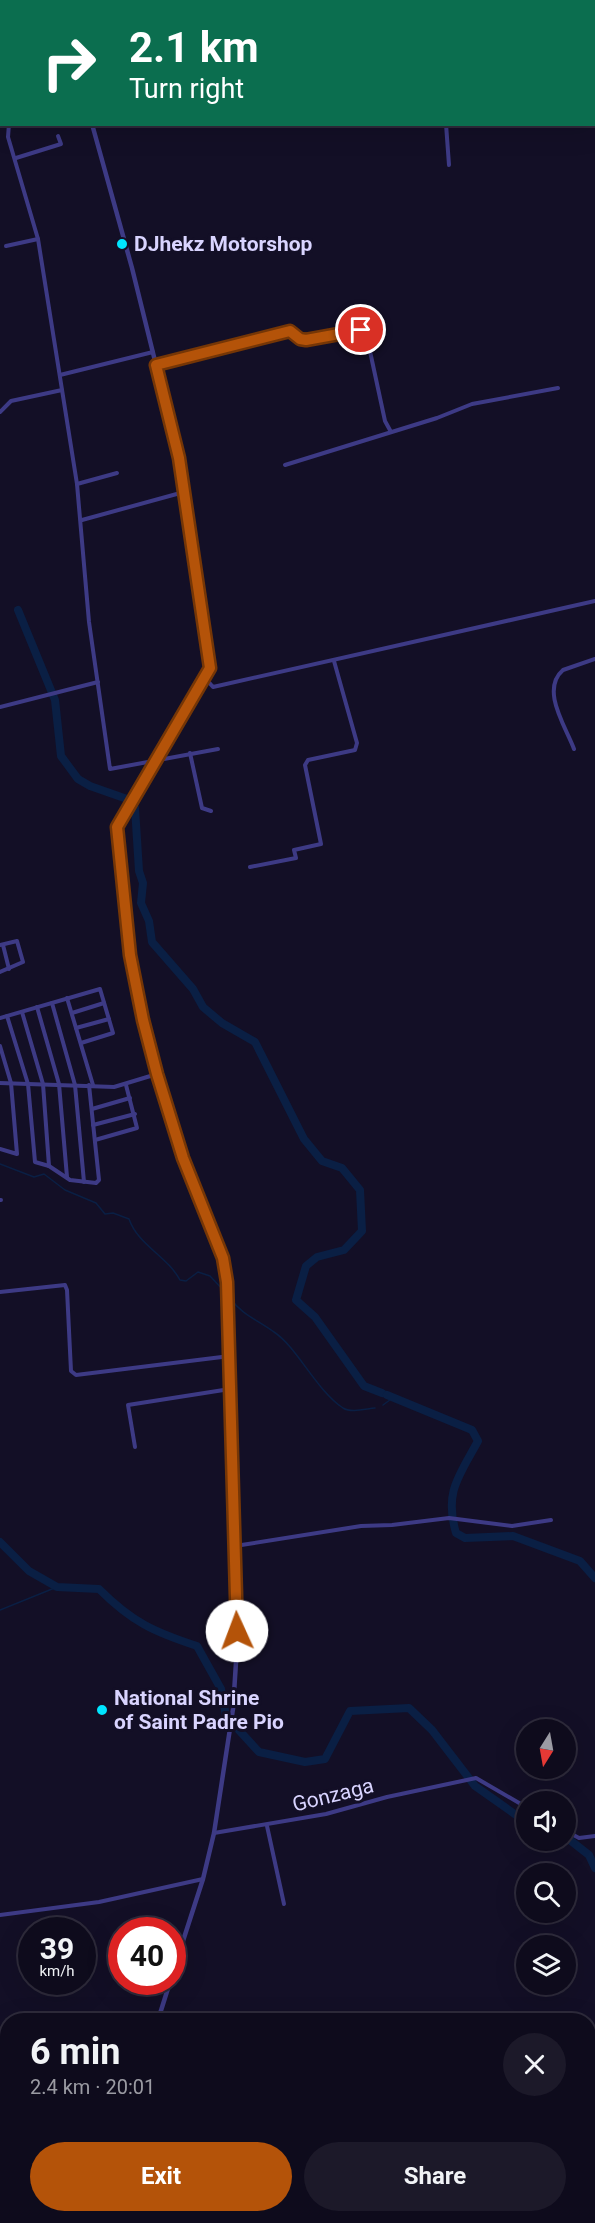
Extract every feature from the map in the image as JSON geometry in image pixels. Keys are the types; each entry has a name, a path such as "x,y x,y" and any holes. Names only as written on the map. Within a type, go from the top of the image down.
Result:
{"street":[{"path":"9,126 8,137 38,239 60,375 82,520 89,622 110,769 219,749"},
{"path":"93,126 153,352 184,492 210,668 206,679 117,827 130,955 157,1074 183,1158 223,1258 229,1306 237,1631 233,1709 213,1833 203,1879 186,1932"},
{"path":"446,126 449,165"},
{"path":"16,158 61,144 58,136"},
{"path":"6,246 38,239"},
{"path":"156,365 290,331 300,339 306,340 361,330 368,342 385,421 391,432"},
{"path":"60,375 153,352"},
{"path":"285,465 472,404 558,388"},
{"path":"0,412 11,400 62,390"},
{"path":"77,484 117,473"},
{"path":"82,520 184,492"},
{"path":"206,679 213,687 595,602"},
{"path":"574,749 555,700 554,686 563,670 595,658"},
{"path":"249,867 296,858 294,850 321,844 305,765 308,760 355,750 357,743 334,661"},
{"path":"0,707 98,682"},
{"path":"190,753 202,808 211,811"},
{"path":"0,972 9,969 23,962 16,941 1,945 9,969"},
{"path":"0,1018 100,989 113,1034 81,1043"},
{"path":"7,1016 28,1083 34,1161 49,1166 67,1178 96,1183 99,1180 91,1085 67,998"},
{"path":"52,1003 75,1085 84,1182"},
{"path":"72,1013 104,1004"},
{"path":"37,1007 59,1084 67,1178"},
{"path":"22,1012 43,1084 49,1166"},
{"path":"76,1028 109,1018"},
{"path":"0,1046 11,1083 17,1154 0,1149 0,1144"},
{"path":"0,1083 126,1085 157,1074"},
{"path":"94,1140 135,1130 138,1125 126,1085"},
{"path":"92,1109 130,1098"},
{"path":"93,1125 135,1114"},
{"path":"0,1292 65,1285 68,1290 71,1371 76,1376 230,1356"},
{"path":"135,1448 128,1405 230,1389"},
{"path":"235,1546 361,1526 392,1526 449,1518 512,1526 551,1520"},
{"name":"Gonzaga","path":"213,1833 267,1826 343,1811 387,1797 473,1778 483,1780 516,1801"},
{"path":"267,1826 284,1904"},
{"path":"576,1836 595,1836"},
{"path":"0,1915 99,1902 203,1879"},
{"path":"160,2013 166,1995"}],"waterway":[{"path":"18,610 55,700 61,756 78,779 90,786 127,799 135,808 139,871 143,883 141,903 149,921 152,942 193,989 203,1007 222,1023 255,1042 304,1139 322,1161 342,1168 360,1190 362,1231 344,1250 317,1257 306,1266 296,1300 315,1317 364,1386 382,1393"},
{"path":"0,1164 34,1177 44,1174 65,1190 96,1203 105,1214 113,1213 129,1219 139,1236 168,1264 180,1280 186,1281 198,1272 210,1276 225,1292"},
{"path":"230,1298 245,1313 282,1339 324,1391 343,1408 354,1410 375,1408"},
{"path":"387,1395 472,1430 478,1441 455,1485 452,1506 456,1533 465,1538 513,1536 580,1561 595,1578"},
{"path":"383,1405 394,1397"},
{"path":"0,1542 29,1571 57,1587 99,1589 122,1610 144,1625 197,1646 221,1689 226,1716 259,1752 305,1762 325,1759 350,1711 409,1708 432,1730 475,1786 516,1815"},
{"path":"0,1610 57,1587"},
{"path":"576,1845 589,1855 595,1868"}],"place":[{"name":"DJhekz Motorshop","path":"122,244"},
{"name":"National Shrine of Saint Padre Pio","path":"102,1710"}],"route":[{"path":"237,1631 227,1282 223,1258 183,1158 143,1020 130,955 117,827 206,679 210,668 179,458 156,365 290,331 300,339 306,340 361,330"}]}
